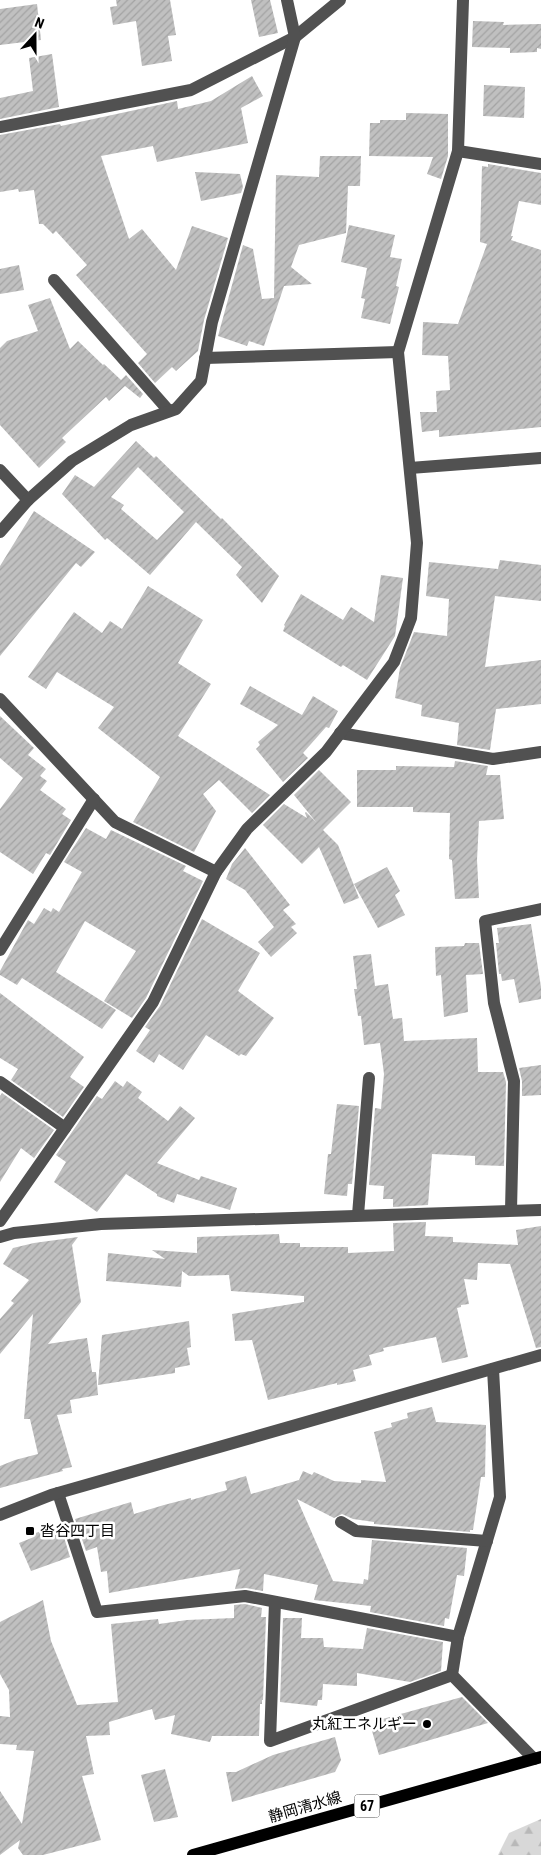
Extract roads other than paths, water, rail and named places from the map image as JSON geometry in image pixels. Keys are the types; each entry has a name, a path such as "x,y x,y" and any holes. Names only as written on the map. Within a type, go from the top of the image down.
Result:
{"main road":[{"name":"静岡清水線","path":"193,1855 538,1758"}],"street":[{"path":"0,532 28,500 72,461 131,424 176,409 201,381 212,322 295,37 287,0"},
{"path":"0,127 190,90 295,37 340,0"},
{"path":"0,1221 153,1002 216,872 247,829 326,752 394,662 411,618 417,543 398,352 458,151 463,0"},
{"path":"458,151 541,164"},
{"path":"54,280 169,411"},
{"path":"205,358 398,352"},
{"path":"410,468 541,458"},
{"path":"0,470 28,500"},
{"path":"0,699 115,822 216,872"},
{"path":"340,733 493,759 541,752"},
{"path":"0,950 94,799"},
{"path":"510,1210 514,1081 494,1003 485,920 541,909"},
{"path":"358,1215 369,1078"},
{"path":"0,1082 66,1128"},
{"path":"0,1236 101,1224 541,1210"},
{"path":"0,1515 58,1493 541,1355"},
{"path":"452,1675 458,1637 500,1497 493,1369"},
{"path":"58,1493 97,1612 245,1596 458,1637"},
{"path":"341,1522 356,1531 487,1541"},
{"path":"275,1602 270,1740 452,1675"},
{"path":"452,1675 538,1758"}],"place":[{"name":"沓谷四丁目","path":"30,1531"},
{"name":"丸紅エネルギー","path":"427,1724"}]}
